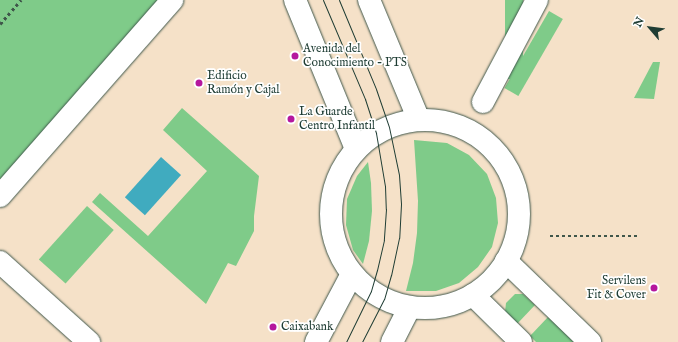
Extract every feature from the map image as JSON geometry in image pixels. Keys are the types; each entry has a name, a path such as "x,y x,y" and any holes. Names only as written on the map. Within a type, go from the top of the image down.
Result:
{"main road":[{"path":"0,196 172,0"},
{"path":"295,0 356,149"},
{"path":"368,0 419,120"},
{"path":"483,102 537,0"},
{"path":"419,120 437,120 454,124 470,131 487,143 500,157 510,174 517,193 519,210 518,228 506,261 492,280 473,294 458,302 443,306 410,307 377,295 352,274 336,245 332,228 331,211 333,194 338,178 356,149 382,130 404,122 419,120"},
{"path":"506,261 590,342"},
{"path":"0,262 90,342"},
{"path":"316,342 352,274"},
{"path":"473,294 520,342"},
{"path":"392,342 410,307"}],"path":[{"path":"0,24 21,0"},
{"path":"550,236 639,236"}],"green space":[{"path":"0,0 161,0 0,183"},
{"path":"505,0 523,0 523,79 505,79"},
{"path":"549,11 563,19 518,96 504,88"},
{"path":"653,62 660,62 654,99 634,98"},
{"path":"182,108 259,176 254,216 254,231 236,266 228,263 206,304 92,202 100,193 148,236 207,171 163,130"},
{"path":"414,140 447,143 469,155 487,174 496,198 498,223 492,247 478,267 459,283 436,291 406,291 413,263 417,233 418,201"},
{"path":"368,162 371,183 372,211 369,241 363,264 353,250 346,225 347,199 357,176"},
{"path":"87,206 114,230 66,284 39,260"},
{"path":"515,294 523,294 535,305 517,324 505,312 506,303"},
{"path":"548,317 574,342 536,342 530,336"}],"water":[{"path":"161,157 181,175 145,215 125,197"}],"tram line":[{"path":"323,0 365,99 376,133 385,186 386,209 384,240 377,270 371,291 346,342"},
{"path":"339,0 376,89 389,127 399,175 401,204 399,238 391,275 384,299 362,342"}],"place":[{"name":"Avenida del Conocimiento - PTS","path":"295,56"},
{"name":"Edificio Ramón y Cajal","path":"199,83"},
{"name":"La Guarde Centro Infantil","path":"291,119"},
{"name":"Servilens Fit & Cover","path":"654,288"},
{"name":"Caixabank","path":"273,327"}]}
